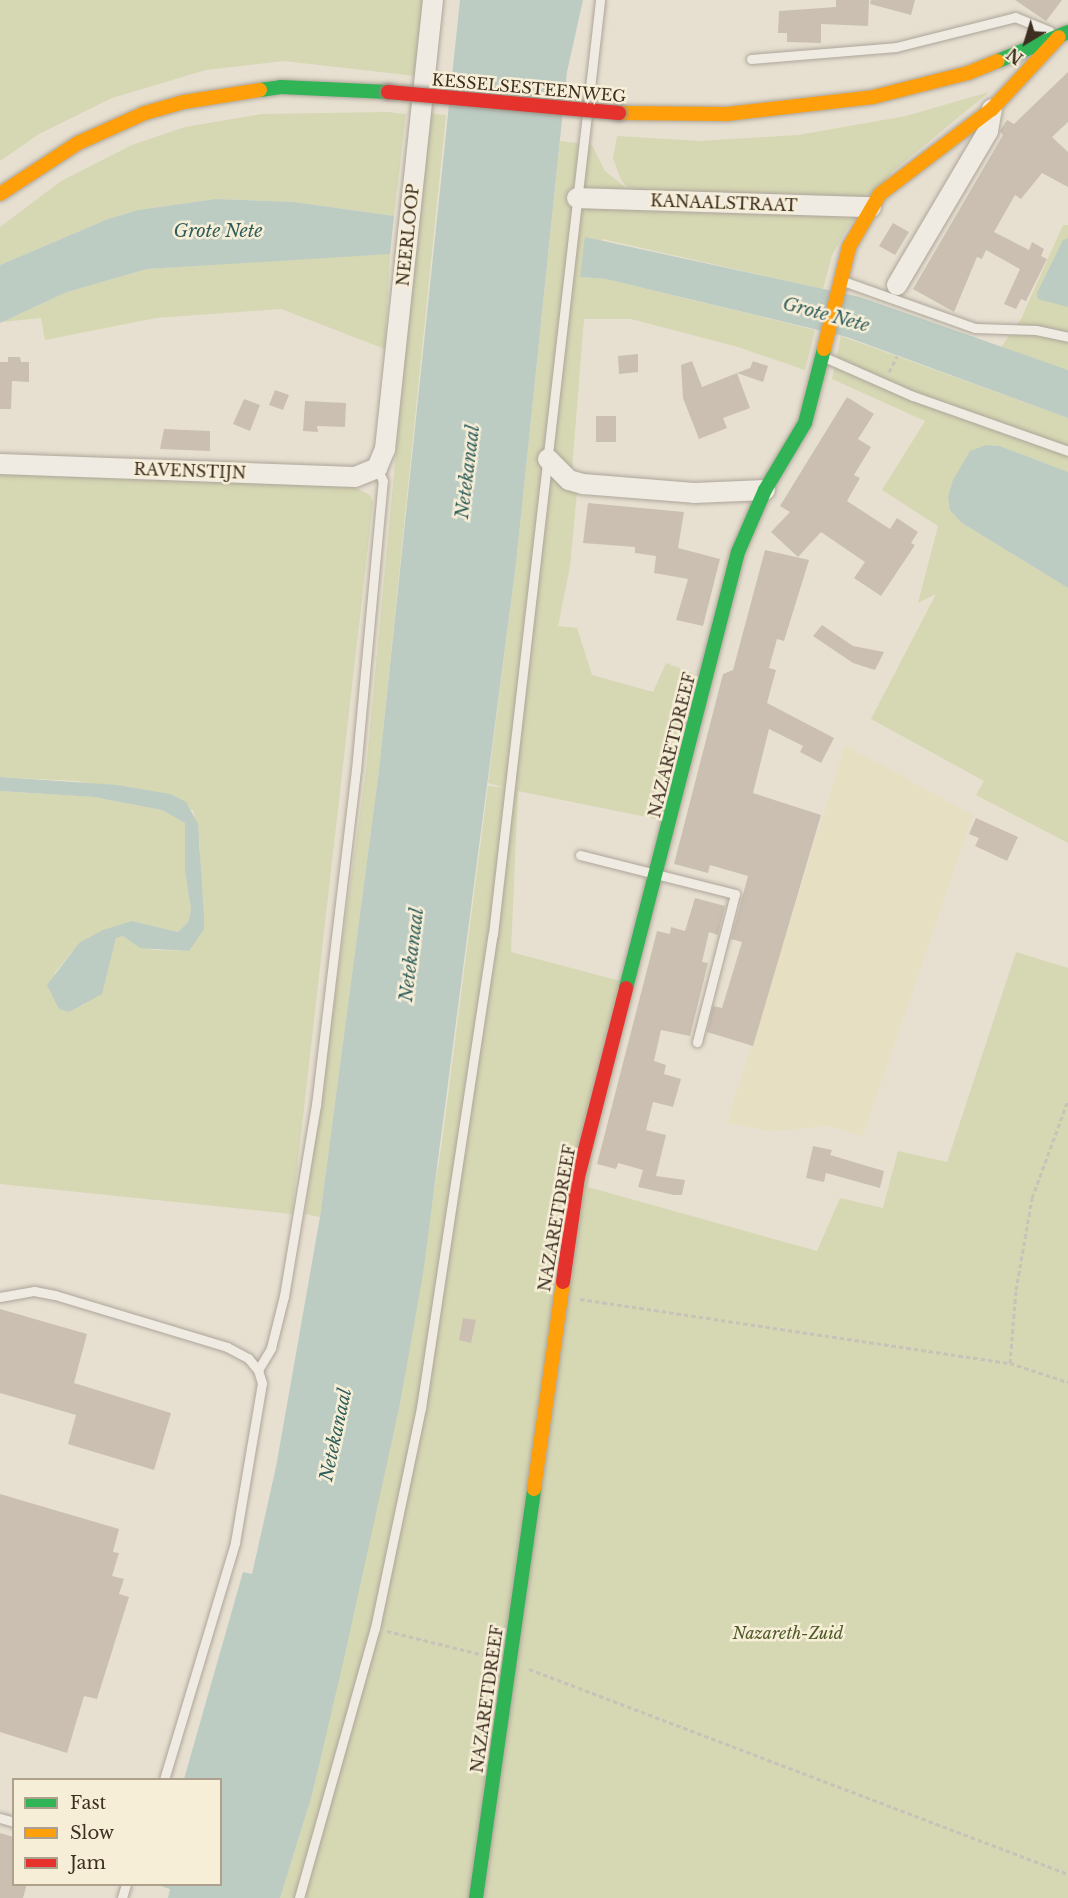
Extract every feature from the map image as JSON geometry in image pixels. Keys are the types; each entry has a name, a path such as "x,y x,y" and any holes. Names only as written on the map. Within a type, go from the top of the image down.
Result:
{"street":[{"name":"NEERLOOP","path":"377,468 385,449 433,0"},
{"path":"548,459 569,480 583,484 694,493 765,490 805,423 849,247 870,207 880,194 992,109 1064,34"},
{"name":"KESSELSESTEENWEG","path":"0,194 78,143 145,113 184,102 281,87 388,92 619,113 727,114 842,102 968,73 1064,34"},
{"path":"897,285 988,131 992,109"},
{"path":"941,146 969,163"},
{"name":"KANAALSTRAAT","path":"577,198 870,207"},
{"name":"RAVENSTIJN","path":"0,465 355,477 377,468"},
{"name":"NAZARETDREEF","path":"476,1898 578,1177 738,552 765,490"}],"lane":[{"path":"299,1898 375,1628 422,1408 489,969 600,0"},
{"path":"751,59 896,47 1015,17 1064,34"},
{"path":"838,284 975,328 1036,330 1068,337"},
{"path":"822,356 882,384 1068,450"},
{"path":"258,1370 271,1348 284,1296 316,1105 356,770 382,490 377,468"},
{"path":"580,855 735,894 697,1042"},
{"path":"0,1297 34,1291 55,1295 227,1347 248,1358 258,1370 262,1383 235,1543 164,1778"}],"path":[{"path":"882,384 897,356"},
{"path":"1010,1363 1016,1290 1032,1198 1068,1100"},
{"path":"561,1296 1010,1363 1068,1382"},
{"path":"375,1628 508,1661 1068,1874"}],"shaded area":[{"path":"845,745 973,815 863,1136 828,1126 773,1131 727,1123"}],"green space":[{"path":"0,0 427,0 415,76 284,61 206,70 112,98 39,134 0,161"},
{"name":"Nazareth-Zuid","path":"989,92 892,172 847,229 832,255 823,289 602,239 580,277 606,279 815,330 805,370 738,347 631,319 584,319 572,469 577,493 570,566 558,626 577,628 592,675 653,692 666,663 695,674 656,819 518,791 511,952 620,981 588,1187 817,1251 840,1198 883,1208 898,1151 947,1162 1016,952 1068,968 1068,1898 280,1898 312,1795 399,1409 442,1142 488,786 506,788 488,783 516,564 560,141 592,145 605,171 630,191 621,180 613,158 617,136 700,141 798,135 906,116"},
{"path":"387,112 406,114 394,216 294,202 216,199 138,210 108,219 0,265 0,227 61,181 132,145 185,127 262,114"},
{"path":"428,113 446,115 379,770 320,1217 305,1214 366,770"},
{"path":"1063,225 1068,225 1068,370 1001,347 1021,319"},
{"path":"374,253 390,254 385,349 281,309 156,318 45,340 41,318 2,322 67,292 147,269"},
{"path":"841,336 1068,418 1068,472 1000,446 986,445 962,523 1068,588 1068,843 976,795 984,781 871,719 936,594 918,603 938,526 882,490 925,421 832,379"},
{"path":"0,472 354,487 370,495 373,502 292,1214 0,1184 0,791 94,797 162,810 185,823 185,871 191,910 188,922 178,932 132,921 79,943 54,974 82,1006 93,996 107,968 116,938 123,936 154,950 189,951 200,877 200,845 193,810 77,781 0,777"}],"water":[{"name":"Netekanaal","path":"460,0 583,0 567,72 516,564 423,1274 399,1409 312,1795 280,1898 168,1898 170,1889 161,1886 222,1886 222,1778 184,1778 243,1572 252,1574 276,1467 320,1217 379,770"},
{"name":"Grote Nete","path":"216,199 294,202 394,216 390,254 147,269 67,292 0,323 0,265 108,219 138,210"},
{"path":"585,237 860,297 1068,370 1068,418 847,337 606,279 580,277"},
{"path":"1068,238 1068,307 1038,299 1037,293 1063,240"},
{"path":"986,445 1000,446 1068,472 1068,588 962,523 950,510 948,497 953,480 970,451"},
{"path":"0,777 117,785 170,794 186,802 198,824 204,918 204,929 189,951 140,948 123,936 116,938 102,994 69,1012 59,1009 47,985 79,943 103,930 132,921 178,932 188,922 191,910 185,871 185,823 162,810 94,797 0,791"}],"building":[{"path":"836,0 869,0 868,26 821,24 821,43 787,42 787,33 778,33 779,11 836,7"},
{"path":"871,0 915,0 911,15 870,4"},
{"path":"1015,0 1062,0 1046,21"},
{"path":"1068,72 1068,122 1052,137 1068,152 1068,187 1042,173 1021,199 1015,195 994,232 1029,250 1032,242 1044,249 1041,256 1047,259 1026,301 1021,299 1016,309 1004,304 1020,269 986,250 982,259 977,257 954,312 913,289 1003,135 1000,131 1007,120 1014,124"},
{"path":"893,223 909,232 895,255 879,246"},
{"path":"638,354 638,372 619,374 618,356"},
{"path":"8,357 20,357 21,362 29,362 29,382 12,381 11,409 0,409 0,362 8,362"},
{"path":"692,361 702,387 737,373 750,408 723,418 727,428 699,439 683,398 681,365"},
{"path":"753,361 768,366 763,382 737,373 750,368"},
{"path":"275,390 289,395 283,410 269,405"},
{"path":"847,397 874,414 858,439 871,447 854,475 860,478 847,501 890,529 897,518 918,532 911,543 915,545 881,596 854,578 865,562 821,532 798,557 771,532 790,512 780,506"},
{"path":"244,399 260,405 250,431 233,424"},
{"path":"305,401 346,403 345,427 317,426 318,432 303,431"},
{"path":"596,416 616,416 616,442 596,442"},
{"path":"164,429 210,431 210,451 160,449"},
{"path":"588,503 684,512 678,548 720,559 703,626 676,620 688,579 654,573 656,556 635,553 635,547 583,543"},
{"path":"765,550 809,560 784,641 777,639 769,668 776,670 767,703 834,738 821,763 800,752 803,746 769,729 753,793 821,815 753,1046 707,1032 713,1006 722,1008 742,942 731,939 748,876 710,865 708,873 674,864 723,674 733,670"},
{"path":"822,625 853,646 884,652 875,670 853,663 813,636"},
{"path":"976,818 1018,837 1007,861 975,846 979,838 969,834"},
{"path":"695,898 725,906 718,935 709,932 702,962 708,963 690,1036 661,1030 654,1061 666,1065 664,1074 681,1079 673,1107 653,1102 646,1130 666,1135 656,1176 685,1180 682,1195 674,1195 638,1187 643,1170 618,1163 616,1169 597,1164 657,931 670,934 671,927 685,931"},
{"path":"813,1146 832,1150 830,1155 884,1171 880,1188 826,1173 824,1182 806,1178"},
{"path":"0,1309 87,1334 74,1383 171,1413 154,1470 68,1444 76,1415 0,1393"},
{"path":"463,1318 476,1320 471,1343 459,1340"},
{"path":"0,1494 119,1529 113,1552 119,1553 112,1576 124,1579 119,1594 129,1597 97,1699 84,1696 67,1753 0,1732"},
{"path":"0,1833 12,1836 12,1886 26,1886 23,1898 0,1898"}],"traffic: fast":[{"path":"998,61 1068,32"},
{"path":"260,90 281,87 388,92"},
{"path":"626,988 738,552 765,490 805,423 824,349"},
{"path":"476,1898 534,1489"}],"traffic: slow":[{"path":"824,349 849,247 880,194 992,109 1059,37"},
{"path":"619,113 727,114 873,97 968,73 998,61"},
{"path":"0,194 78,143 145,113 184,102 260,90"},
{"path":"534,1489 563,1282"}],"traffic: jam":[{"path":"388,92 619,113"},
{"path":"563,1282 578,1177 626,988"}]}
